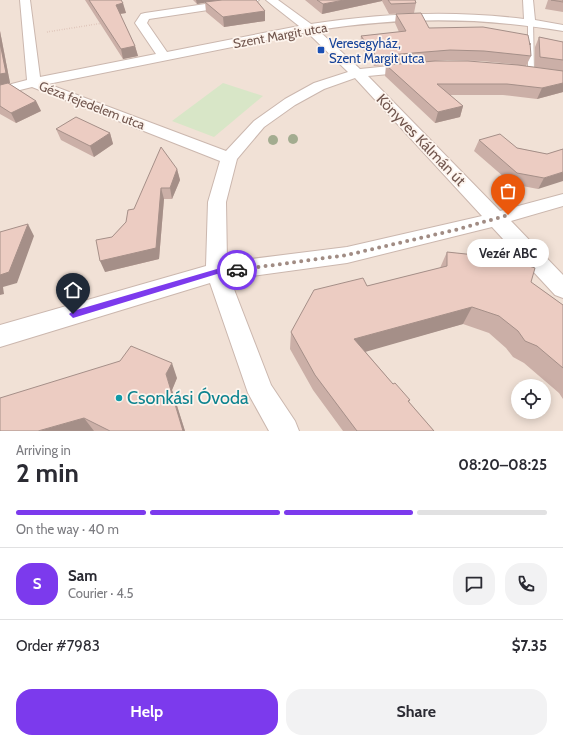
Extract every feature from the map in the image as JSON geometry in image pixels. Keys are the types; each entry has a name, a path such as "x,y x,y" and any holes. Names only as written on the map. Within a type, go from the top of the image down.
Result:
{"street":[{"name":"Géza fejedelem utca","path":"25,0 34,83 229,158"},
{"path":"164,56 141,23 145,16 254,0"},
{"path":"272,1 288,0"},
{"path":"528,0 530,22"},
{"name":"Könyves Kálmán út","path":"272,1 310,29 357,73 563,288"},
{"name":"Szent Margit utca","path":"0,91 164,56 359,21 419,17 469,17 530,22 563,28"},
{"path":"285,431 261,394 217,272 217,202 229,158 259,124 290,102 319,86 357,73 423,67"},
{"path":"517,70 538,72"},
{"path":"0,336 217,272 258,268 347,255 459,229 563,200"}],"lane":[{"path":"530,22 538,72"}],"path":[{"path":"30,35 107,22"}],"shaded area":[{"path":"0,0 563,0 563,431 0,431"}],"green space":[{"path":"223,83 263,96 214,137 172,121"}],"building":[{"path":"89,0 121,0 123,3 116,5 135,46 121,49"},
{"path":"222,0 256,0 265,11 223,17 205,2"},
{"path":"317,0 344,0 323,4"},
{"path":"388,0 415,0 416,3 391,4"},
{"path":"551,0 563,0 563,2"},
{"path":"421,13 429,28 483,27 528,35 531,56 484,51 450,50 376,56 361,36 406,31 396,14"},
{"path":"539,37 563,42 563,60 540,57"},
{"path":"0,43 6,73 0,74"},
{"path":"435,61 468,61 518,65 563,71 563,83 542,88 507,84 437,84 463,106 438,112 386,65"},
{"path":"8,83 36,101 11,113 0,106 0,85"},
{"path":"76,117 110,133 90,146 56,129"},
{"path":"500,134 517,148 547,154 563,149 563,172 544,178 517,173 479,140"},
{"path":"161,147 177,169 170,188 161,188 156,248 100,261 96,240 112,237 126,222 128,210 134,209"},
{"path":"28,224 9,272 0,275 0,232"},
{"path":"447,252 494,257 494,254 535,268 531,282 563,305 563,368 537,346 525,341 518,331 499,316 472,307 354,339 393,384 395,383 410,400 408,401 434,431 357,431 315,375 291,332 314,290 363,278 367,286 447,266"},
{"name":"Csonkási Óvoda","path":"131,346 172,363 166,374 183,431 110,431 84,418 38,431 0,431 0,398 120,361"}],"way so far":[{"path":"237,270 347,255 459,229 508,215"}],"place":[{"name":"Veresegyház, Szent Margit utca","path":"321,50"},
{"name":"Vezér ABC","path":"508,215"},
{"name":"Csonkási Óvoda","path":"119,398"}],"route":[{"path":"73,314 217,272 237,270"}]}
